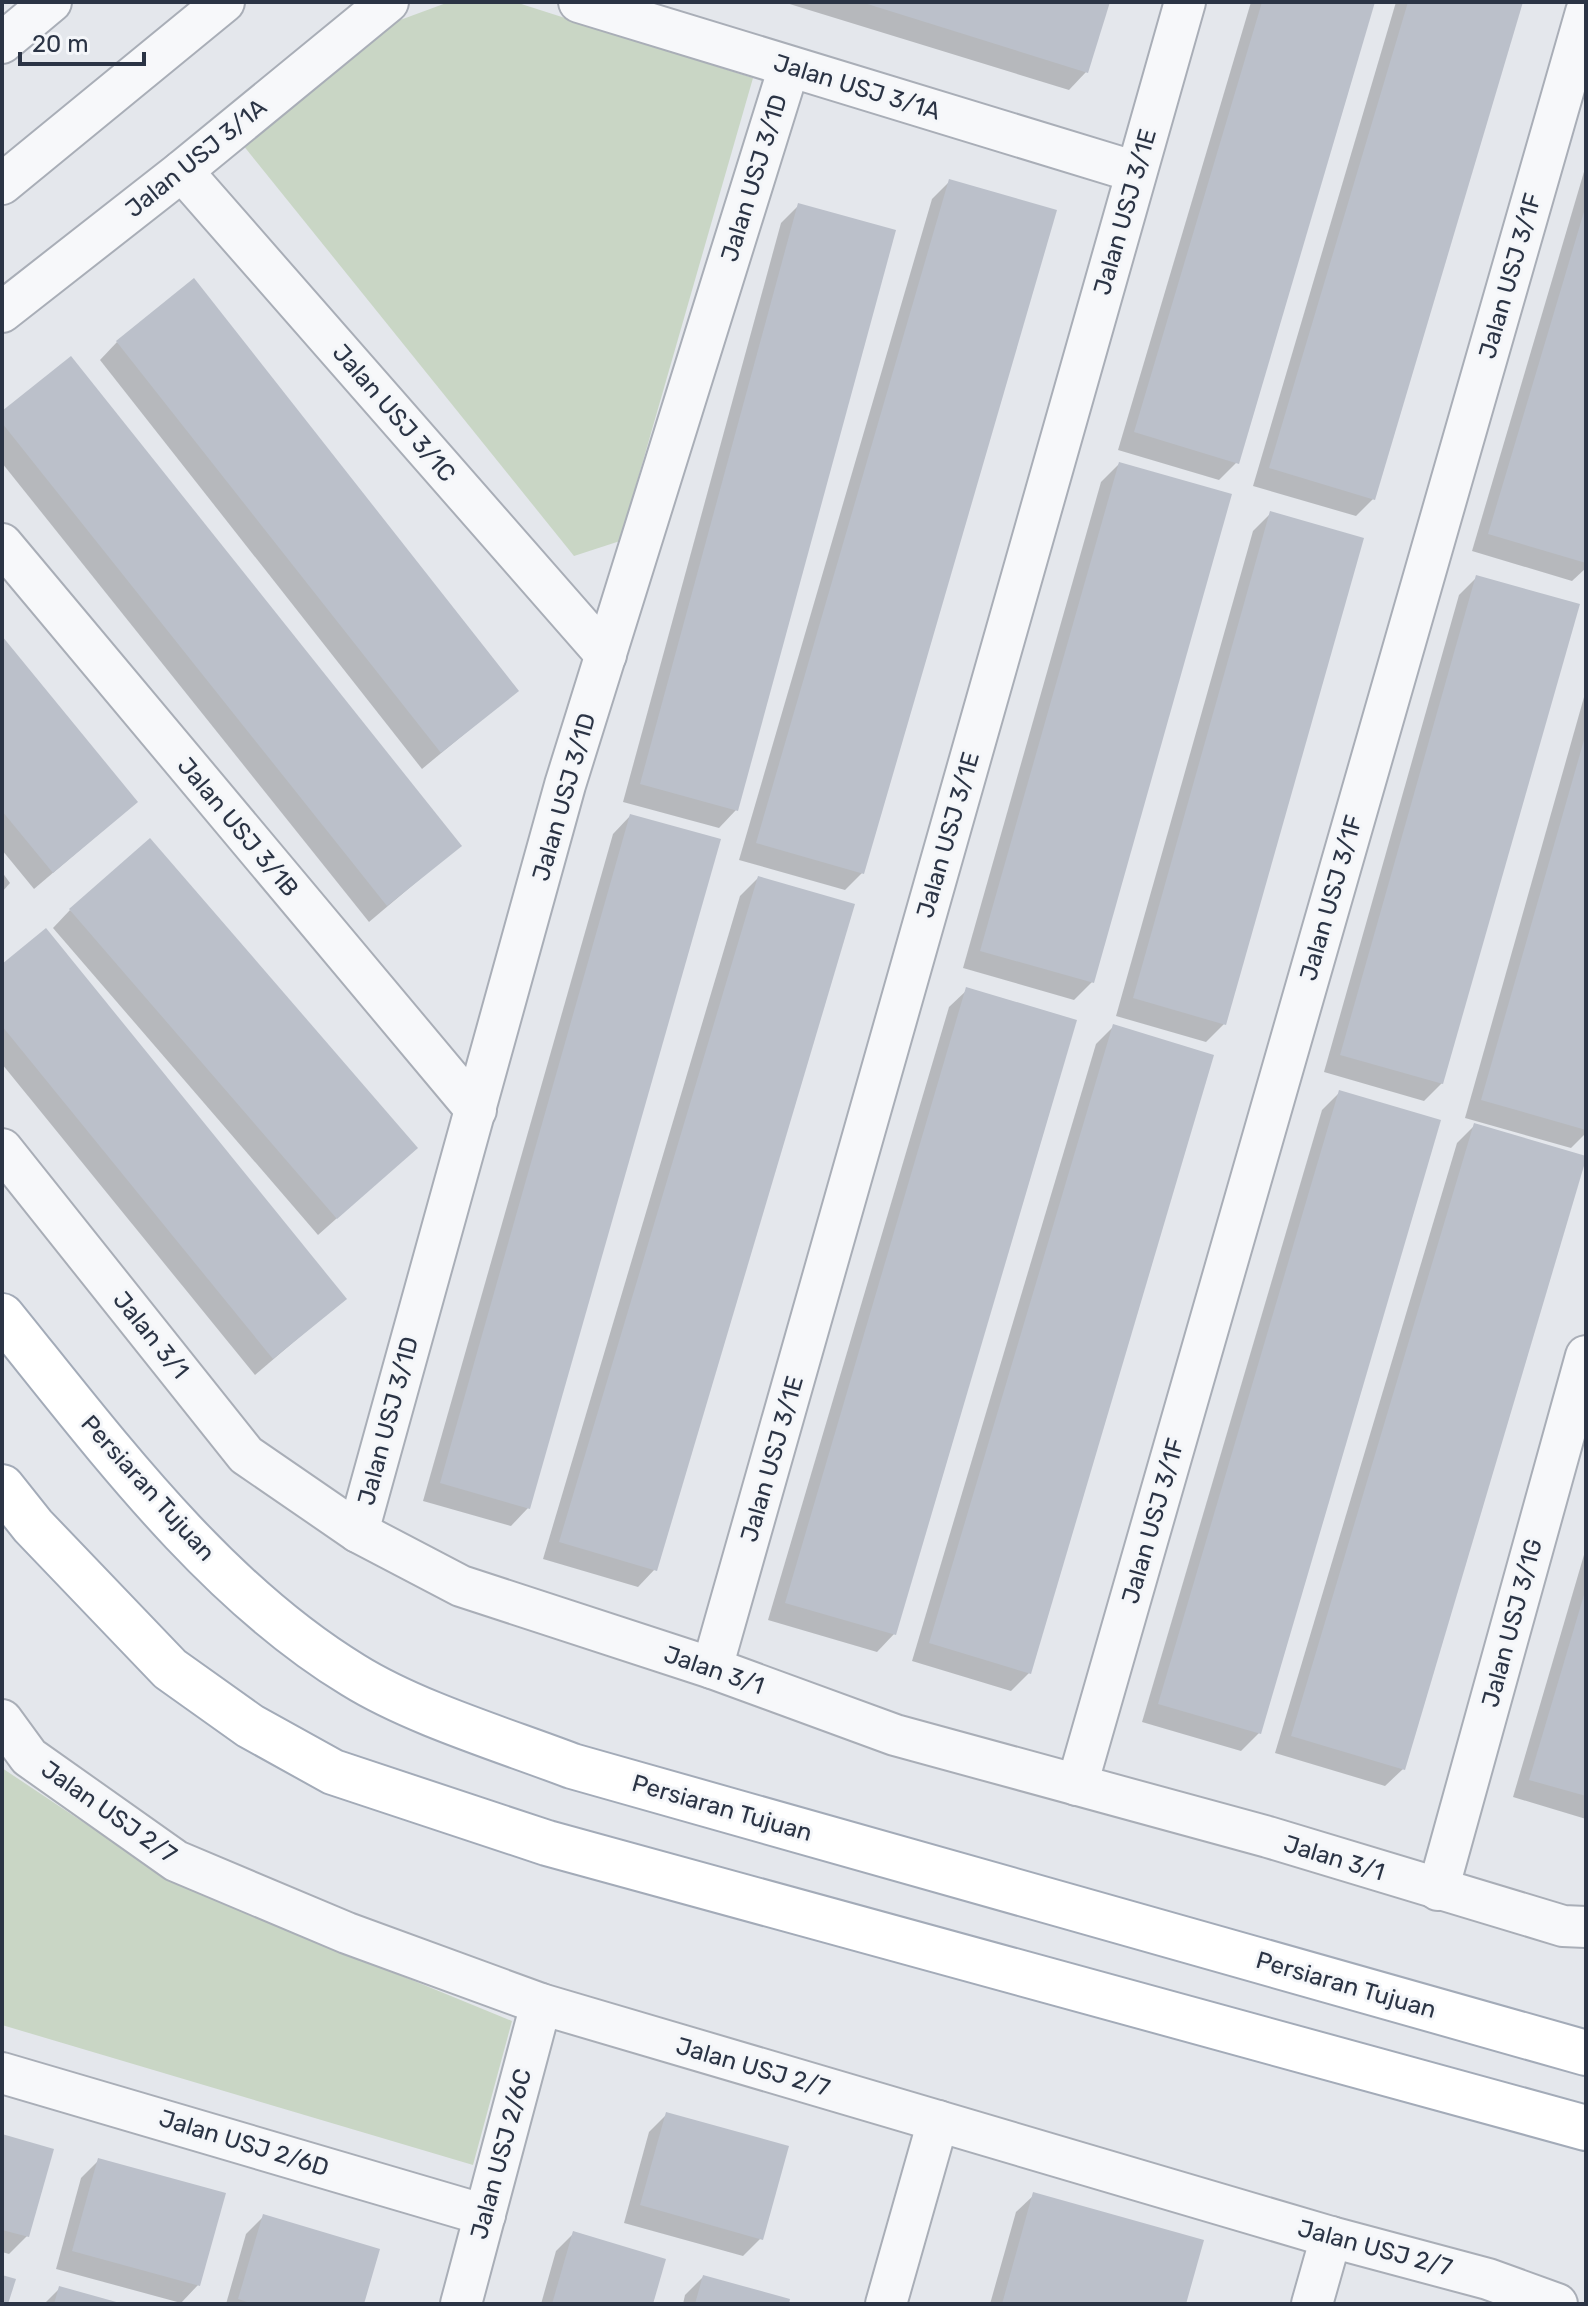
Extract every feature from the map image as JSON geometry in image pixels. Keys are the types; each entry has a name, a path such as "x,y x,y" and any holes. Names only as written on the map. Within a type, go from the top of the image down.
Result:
{"main road":[{"name":"Persiaran Tujuan","path":"2,1316 97,1434 217,1566 291,1631 354,1676 448,1719 572,1766 1586,2053"},
{"path":"2,1487 33,1526 170,1669 250,1726 333,1772 547,1843 1586,2128"}],"street":[{"path":"2,43 51,2"},
{"path":"2,184 224,2"},
{"name":"Jalan USJ 3/1A","path":"2,312 182,171 388,2"},
{"name":"Jalan USJ 3/1A","path":"579,2 1136,172"},
{"name":"Jalan USJ 3/1E","path":"712,1668 1185,2"},
{"name":"Jalan USJ 3/1F","path":"1077,1785 1586,12"},
{"name":"Jalan USJ 3/1D","path":"358,1532 565,785 789,67"},
{"name":"Jalan USJ 3/1C","path":"182,171 606,655"},
{"name":"Jalan USJ 3/1B","path":"2,544 476,1110"},
{"name":"Jalan 3/1","path":"2,1149 246,1455 358,1532 461,1586 712,1668 895,1735 1268,1837 1563,1926 1586,1927"},
{"name":"Jalan USJ 3/1G","path":"1438,1890 1586,1356"},
{"name":"Jalan USJ 2/7","path":"2,1720 29,1757 176,1861 347,1933 541,2004 1331,2237 1488,2279 1557,2304"},
{"name":"Jalan USJ 2/6C","path":"461,2304 541,2004"},
{"name":"Jalan USJ 2/6D","path":"2,2073 485,2215"},
{"path":"886,2304 938,2121"},
{"path":"1312,2304 1331,2237"}],"green space":[{"path":"449,2 515,2 753,78 620,541 574,556 243,145 392,23"},
{"path":"2,1768 173,1882 512,2021 473,2165 2,2025"}],"building":[{"path":"861,2 1110,2 1088,73"},
{"path":"1262,2 1375,2 1239,464 1134,432"},
{"path":"1408,2 1523,2 1375,500 1269,468"},
{"path":"949,179 1057,210 864,874 756,843"},
{"path":"798,203 896,230 738,811 640,784"},
{"path":"1586,205 1586,563 1488,534"},
{"path":"194,278 519,691 441,753 116,341"},
{"path":"71,356 462,846 387,906 2,423 2,411"},
{"path":"1119,462 1232,494 1094,983 980,951"},
{"path":"1270,511 1364,538 1226,1025 1133,998"},
{"path":"1476,575 1580,604 1443,1084 1340,1055"},
{"path":"2,636 138,802 53,873 2,811"},
{"path":"1586,733 1586,1130 1481,1100"},
{"path":"630,814 721,839 530,1509 440,1483"},
{"path":"150,838 418,1148 337,1219 69,909"},
{"path":"758,876 855,904 657,1571 559,1542"},
{"path":"46,928 347,1299 273,1359 2,1026 2,964"},
{"path":"966,987 1077,1020 896,1635 785,1603"},
{"path":"1113,1024 1214,1055 1031,1674 929,1643"},
{"path":"1339,1090 1441,1120 1261,1734 1158,1704"},
{"path":"1474,1123 1586,1156 1586,1159 1405,1770 1291,1736"},
{"path":"1586,1588 1586,1796 1529,1780"},
{"path":"666,2112 789,2146 763,2240 640,2205"},
{"path":"2,2134 54,2149 29,2237 2,2230"},
{"path":"98,2158 226,2193 200,2286 72,2251"},
{"path":"1033,2192 1204,2240 1186,2304 1002,2304"},
{"path":"263,2214 380,2249 364,2304 253,2304 238,2299"},
{"path":"573,2231 666,2259 653,2304 552,2304"},
{"path":"2,2275 16,2279 8,2304 2,2304"},
{"path":"703,2275 790,2299 789,2304 695,2304"},
{"path":"59,2286 120,2303 120,2304 54,2304"}]}
